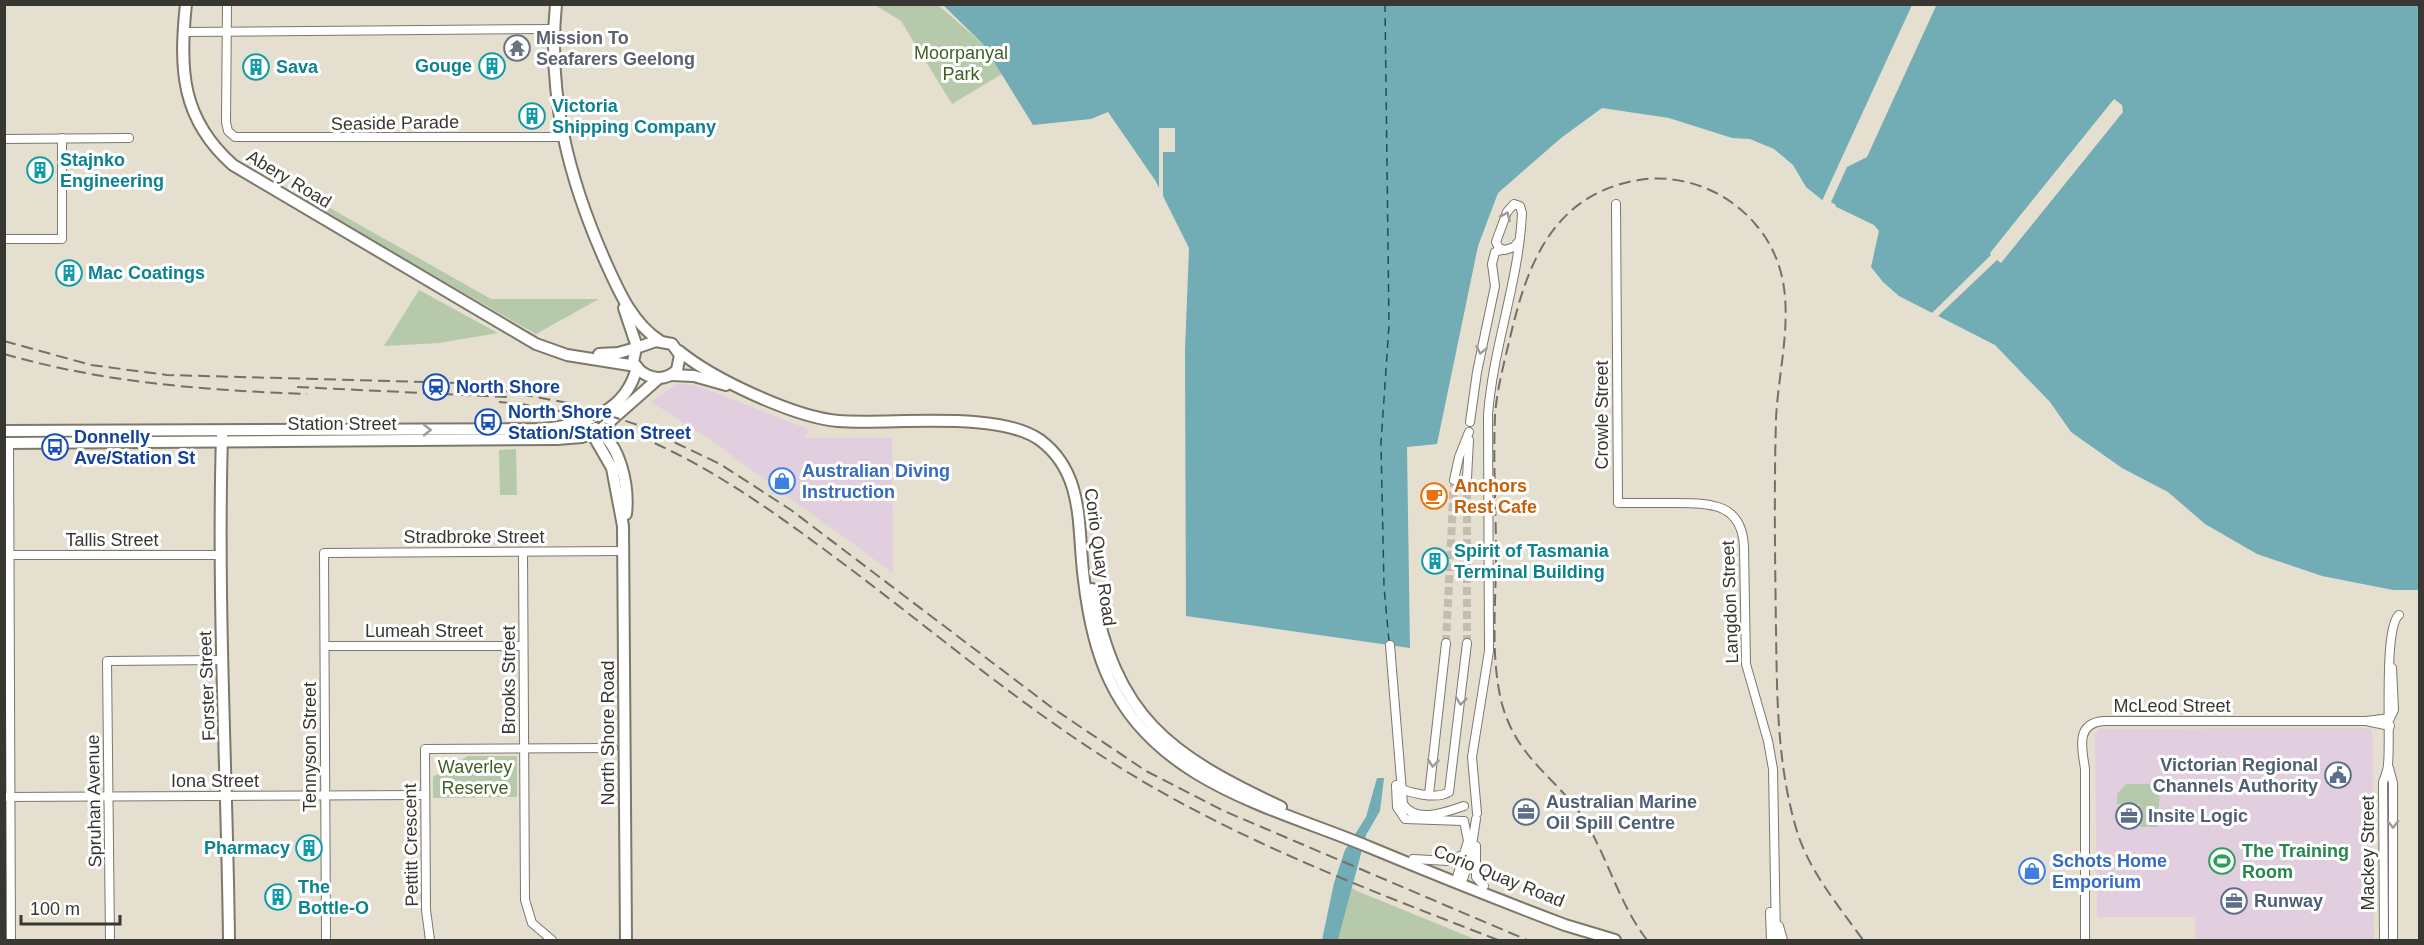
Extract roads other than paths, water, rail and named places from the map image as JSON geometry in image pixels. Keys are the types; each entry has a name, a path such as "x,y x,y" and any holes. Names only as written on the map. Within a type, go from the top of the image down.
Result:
{"main road":[{"name":"Abery Road","path":"186,4 182,66 188,98 207,137 227,160 254,179 480,308 547,342 573,351 607,354 637,348"},
{"path":"556,4 555,81 563,137 579,199 620,293 637,348 633,358 636,367 649,377 659,378 671,375 680,366 679,351 641,327 620,293"},
{"name":"Abery Road","path":"480,308 508,328 552,351 636,367"},
{"path":"637,348 660,341"},
{"name":"Corio Quay Road","path":"679,351 698,365 747,390 787,407 834,420 983,419 1022,425 1044,437 1068,461 1082,496 1088,569 1112,664 1130,707 1167,753 1207,779 1257,804 1459,881 1565,926 1612,940"},
{"name":"Station Street","path":"4,431 533,429 585,423 598,416 626,392 636,367"},
{"name":"Corio Quay Road","path":"671,375 694,376 747,390"},
{"path":"585,423 596,432 659,378"},
{"name":"Forster Street","path":"222,430 220,555 228,796 229,940"},
{"name":"Station Street","path":"7,443 532,441 596,432"},
{"name":"North Shore Road","path":"596,432 609,440 622,472 627,504 623,526 626,940"},
{"name":"Corio Quay Road","path":"1373,848 1413,859 1459,881 1484,886 1612,940"}],"street":[{"path":"227,4 227,31"},
{"path":"183,32 554,29"},
{"name":"Seaside Parade","path":"227,31 226,122 230,133 239,138 563,137"},
{"path":"4,239 62,239 62,138"},
{"path":"4,139 129,138"},
{"path":"1484,886 1476,877 1476,816 1472,774 1473,753 1489,651 1489,406 1515,275 1522,211 1515,204 1508,210 1496,240 1502,250 1512,257 1515,275"},
{"name":"Crowle Street","path":"1616,204 1618,503 1712,504 1735,518"},
{"path":"1470,422 1476,378 1495,286 1492,260 1496,252 1511,249 1518,242"},
{"path":"1454,480 1459,457 1469,432 1467,478"},
{"path":"7,443 7,797 12,940"},
{"name":"Langdon Street","path":"1735,518 1744,541 1746,664 1768,741 1773,769 1776,940"},
{"name":"Stradbroke Street","path":"324,553 624,551"},
{"name":"Brooks Street","path":"523,552 525,900 532,923 552,940"},
{"name":"Tennyson Street","path":"324,553 326,940"},
{"name":"Tallis Street","path":"7,555 220,555"},
{"name":"Mackey Street","path":"2384,940 2383,782 2388,766 2390,722 2394,710 2391,661 2392,627 2398,615"},
{"path":"1429,794 1446,642"},
{"path":"1399,789 1429,794 1445,794 1449,791 1467,643"},
{"path":"1390,645 1399,763 1398,810 1407,820 1470,823 1476,816"},
{"name":"Lumeah Street","path":"325,646 524,646"},
{"name":"Spruhan Avenue","path":"111,940 107,660 223,660"},
{"name":"McLeod Street","path":"2085,940 2085,769 2081,744 2086,728 2095,722 2104,721 2390,722"},
{"name":"Pettitt Crescent","path":"430,940 426,910 425,748 524,748"},
{"path":"524,748 613,748"},
{"name":"Mackey Street","path":"2388,766 2393,783 2393,940"},
{"path":"1459,881 1468,838 1462,813 1472,774"},
{"path":"1399,789 1403,804 1415,814 1444,812 1472,806 1476,816"},
{"name":"Iona Street","path":"7,797 425,795"},
{"path":"1459,881 1475,833"},
{"path":"1413,859 1448,861 1463,855"},
{"path":"1774,911 1783,940"},
{"name":"Langdon Street","path":"1771,940 1774,911"}],"water":[{"path":"943,5 2419,5 2419,590 2393,590 2322,576 2257,554 2205,524 2168,492 2122,468 2071,432 2050,402 1995,345 1899,296 1883,282 1871,267 1879,231 1874,225 1822,200 1806,187 1793,165 1774,149 1750,139 1732,138 1669,118 1602,108 1561,138 1498,193 1478,246 1437,444 1407,447 1410,648 1186,616 1185,351 1189,248 1155,180 1108,112 1091,119 1033,125 983,44"},
{"path":"1377,778 1384,778 1380,811 1366,835 1338,940 1322,940 1334,883 1345,850 1366,817"}],"tunnel":[{"path":"1467,478 1467,643"},
{"path":"1446,643 1454,480"}],"railway":[{"path":"1647,940 1629,912 1587,824 1518,741 1502,704 1495,649 1494,433 1499,386 1517,311 1525,284 1549,237 1565,217 1585,200 1609,188 1639,180 1655,179 1688,182 1718,194 1732,203 1745,213 1771,246 1780,271 1784,288 1786,321 1776,419 1775,524 1777,679 1779,729 1785,779 1796,828 1808,858 1825,887 1863,940"},
{"path":"4,341 91,365 167,375 462,383 573,404 638,425 720,464 791,510 1051,707 1146,771 1224,811 1527,940"},
{"path":"4,354 80,372 154,383 307,394"},
{"path":"297,387 507,397"},
{"path":"499,402 546,408 591,419 634,434 714,474 791,525 1042,715 1161,792 1303,862 1498,940"}],"place":[{"name":"Mission To Seafarers Geelong","path":"517,48"},
{"name":"Gouge","path":"492,66"},
{"name":"Sava","path":"256,67"},
{"name":"Victoria Shipping Company","path":"532,116"},
{"name":"Stajnko Engineering","path":"40,170"},
{"name":"Mac Coatings","path":"69,273"},
{"name":"North Shore","path":"436,387"},
{"name":"North Shore Station/Station Street","path":"488,422"},
{"name":"Donnelly Ave/Station St","path":"55,447"},
{"name":"Australian Diving Instruction","path":"782,481"},
{"name":"Anchors Rest Cafe","path":"1434,496"},
{"name":"Spirit of Tasmania Terminal Building","path":"1435,561"},
{"name":"Victorian Regional Channels Authority","path":"2338,775"},
{"name":"Australian Marine Oil Spill Centre","path":"1526,812"},
{"name":"Insite Logic","path":"2129,816"},
{"name":"Pharmacy","path":"309,848"},
{"name":"The Training Room","path":"2222,861"},
{"name":"Schots Home Emporium","path":"2032,871"},
{"name":"The Bottle-O","path":"278,897"},
{"name":"Runway","path":"2234,901"}],"park label":[{"name":"Moorpanyal Park","path":"961,63"},
{"name":"Waverley Reserve","path":"475,777"}]}
